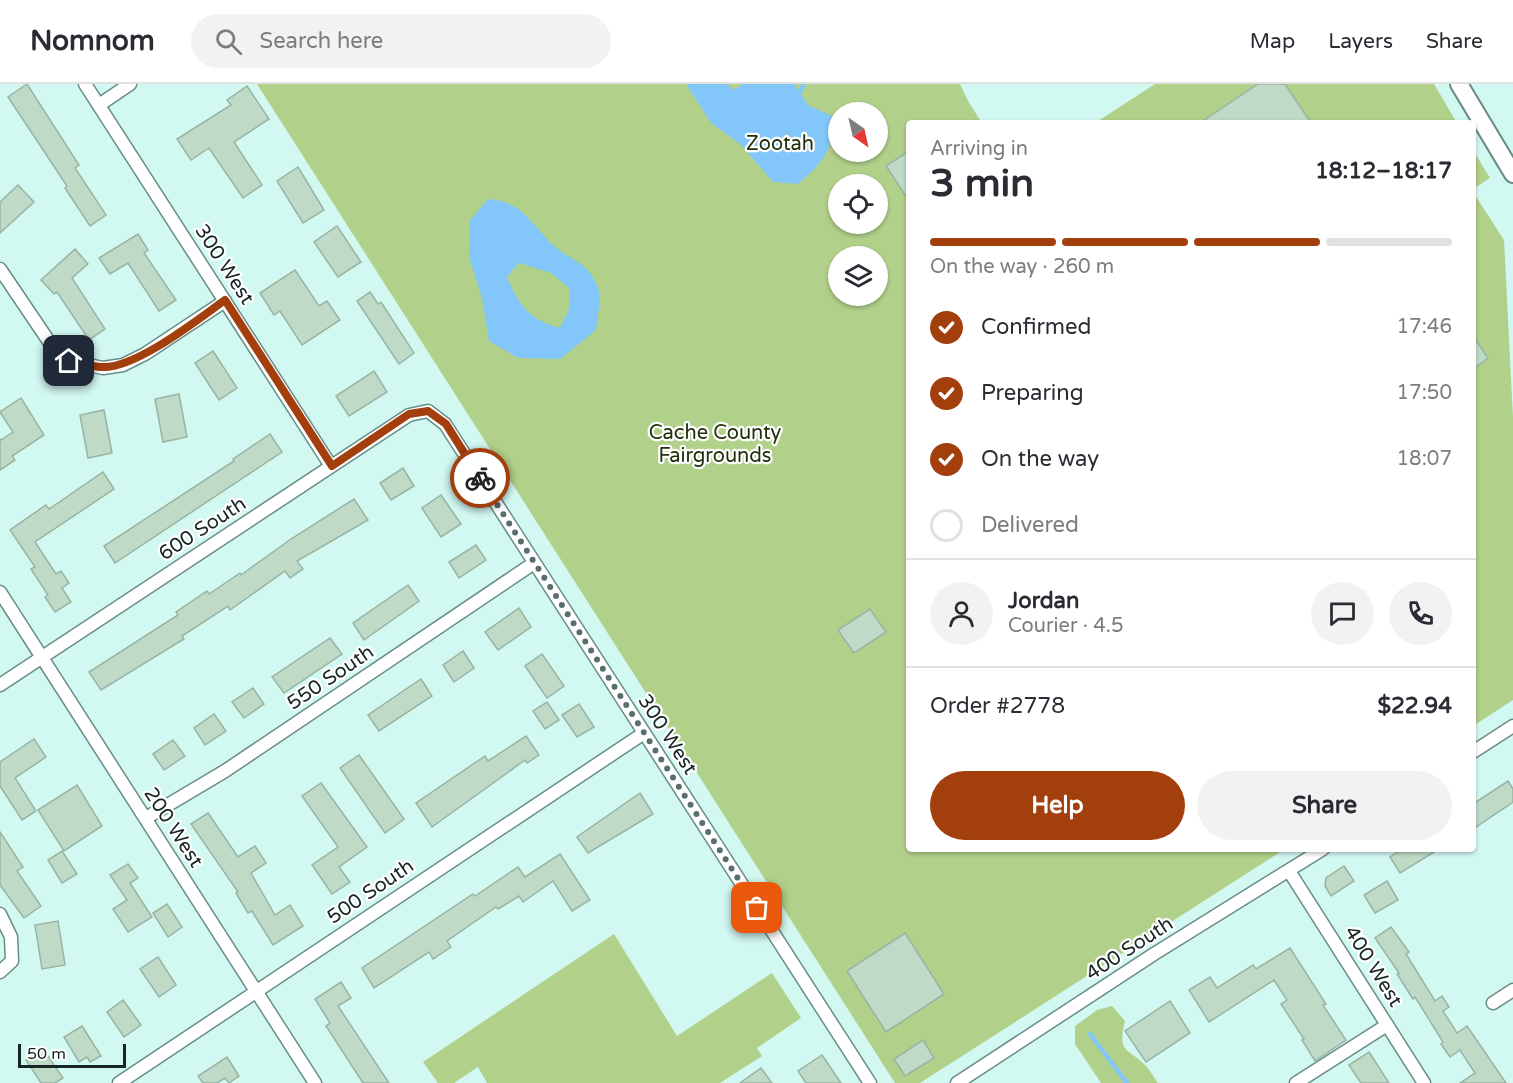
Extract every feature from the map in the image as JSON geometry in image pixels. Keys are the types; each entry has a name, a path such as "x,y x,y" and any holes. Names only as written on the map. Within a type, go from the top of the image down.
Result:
{"street":[{"name":"300 West","path":"85,84 332,466"},
{"path":"99,105 130,84"},
{"path":"1459,84 1513,174"},
{"path":"0,269 54,350 69,361 103,368 123,364 145,354 225,300"},
{"name":"300 West","path":"428,411 446,424 870,1083"},
{"name":"600 South","path":"0,685 409,414 428,411"},
{"name":"550 South","path":"146,818 225,771 534,563"},
{"name":"200 West","path":"0,592 315,1083"},
{"path":"1476,750 1513,726"},
{"name":"500 South","path":"119,1083 644,733"},
{"name":"400 South","path":"957,1083 1154,954 1318,852"},
{"name":"400 West","path":"1290,871 1424,1083"},
{"path":"0,914 11,937 12,961 0,972"},
{"path":"1493,1003 1513,990"},
{"path":"1296,1083 1387,1025"}],"green space":[{"name":"Cache County Fairgrounds","path":"257,84 960,84 980,120 906,120 906,852 1280,852 920,1083 895,1083"},
{"path":"1155,84 1434,84 1455,120 1100,120"},
{"path":"1476,155 1490,178 1476,187"},
{"path":"1476,197 1504,240 1513,418 1513,700 1476,724"},
{"path":"614,934 677,1036 772,973 801,1018 757,1048 762,1056 720,1083 487,1083 478,1067 454,1083 438,1083 423,1062"},
{"path":"1112,1006 1125,1021 1122,1040 1126,1050 1147,1067 1158,1083 1101,1083 1075,1044 1075,1026 1097,1010"}],"water":[{"path":"686,84 727,84 734,90 743,84 794,84 808,105 828,114 828,150 814,169 798,184 773,182 740,144 711,123"},
{"path":"488,199 509,204 525,215 553,245 584,267 594,279 600,298 596,330 560,359 518,358 489,341 482,298 469,257 470,220","holes":["519,263 551,273 570,289 569,309 560,328 541,321 526,310 507,277"]}],"building":[{"path":"27,84 79,165 75,168 106,215 90,226 65,188 67,186 8,97"},
{"path":"1258,84 1285,84 1309,120 1204,120"},
{"path":"247,86 269,119 234,142 262,185 243,198 209,148 191,160 177,139 231,105 227,100"},
{"path":"906,153 906,196 886,166"},
{"path":"298,167 324,210 303,223 277,181"},
{"path":"18,185 34,202 0,233 0,202"},
{"path":"337,226 361,262 338,277 314,242"},
{"path":"138,234 148,250 144,253 176,300 159,311 128,263 110,274 99,258"},
{"path":"75,249 88,264 72,278 105,329 89,340 57,292 54,294 41,280"},
{"path":"295,270 319,306 327,301 340,320 302,345 280,311 274,315 260,293"},
{"path":"370,292 378,304 381,302 414,353 399,364 357,301"},
{"path":"1476,340 1488,358 1476,367"},
{"path":"213,351 237,388 219,400 195,363"},
{"path":"374,371 387,392 349,416 336,396"},
{"path":"179,394 187,437 163,442 155,399"},
{"path":"21,398 44,435 12,456 15,460 0,470 0,439 13,432 0,412"},
{"path":"104,410 112,453 88,458 80,415"},
{"path":"270,434 282,452 115,563 104,546 234,461 233,459"},
{"path":"403,468 414,486 391,500 380,483"},
{"path":"103,472 114,489 35,542 56,574 61,571 69,583 62,588 71,602 55,612 45,597 48,595 31,569 35,567 10,530 46,505 49,509"},
{"path":"441,495 461,524 441,537 422,508"},
{"path":"354,499 368,520 297,561 303,569 290,578 285,571 230,610 228,606 182,636 184,639 101,690 89,672 178,615 176,612 207,591 209,594 240,573 241,575 291,539"},
{"path":"476,545 486,560 459,578 449,562"},
{"path":"408,585 419,601 364,640 353,623"},
{"path":"519,608 531,627 498,650 485,632"},
{"path":"870,609 886,632 854,653 838,630"},
{"path":"330,638 342,654 284,693 272,677"},
{"path":"463,651 474,668 454,682 443,665"},
{"path":"542,654 564,686 547,698 525,666"},
{"path":"421,679 432,696 379,731 368,715"},
{"path":"253,688 264,704 244,718 232,702"},
{"path":"547,702 559,720 545,729 533,711"},
{"path":"579,704 594,727 577,737 562,715"},
{"path":"214,714 226,731 205,745 194,728"},
{"path":"526,736 539,755 527,763 525,760 432,827 416,803 485,756 488,761"},
{"path":"34,739 46,757 15,778 36,811 22,820 0,786 0,762"},
{"path":"173,740 185,756 164,770 153,754"},
{"path":"359,755 404,819 385,833 340,768"},
{"path":"1508,781 1513,789 1513,802 1476,827 1476,802"},
{"path":"321,783 367,847 339,867 350,882 332,894 312,865 338,847 302,796"},
{"path":"77,785 102,826 64,851 38,810"},
{"path":"640,793 653,814 588,853 577,837"},
{"path":"208,813 238,857 255,846 266,863 251,873 275,915 290,905 303,926 273,945 252,911 248,913 236,893 238,892 191,824"},
{"path":"0,832 23,867 17,871 41,906 24,918 0,885"},
{"path":"62,851 77,874 62,883 48,860"},
{"path":"1398,852 1434,852 1400,873 1390,857"},
{"path":"560,854 590,900 572,911 553,881 523,902 519,896 498,909 496,907 447,941 451,947 433,959 429,952 374,988 362,968 518,867 525,877"},
{"path":"128,864 138,878 130,883 152,917 128,932 113,909 127,900 110,875"},
{"path":"1344,866 1354,881 1331,896 1325,886 1326,878"},
{"path":"1387,881 1398,900 1375,913 1364,895"},
{"path":"167,904 182,927 168,937 153,913"},
{"path":"58,921 65,965 42,969 35,925"},
{"path":"1391,927 1409,952 1406,954 1435,1001 1442,996 1449,1007 1443,1011 1457,1033 1467,1026 1506,1083 1460,1083 1475,1073 1460,1050 1450,1057 1415,997 1413,999 1397,974 1399,973 1375,938"},
{"path":"905,933 944,994 886,1032 847,971"},
{"path":"1290,948 1346,1040 1315,1061 1302,1040 1304,1039 1281,1004 1287,1000 1274,980 1209,1022 1189,990 1210,977 1217,988 1253,965 1256,969"},
{"path":"158,957 176,985 159,997 140,969"},
{"path":"341,982 351,998 338,1006 389,1083 363,1083 326,1026 330,1023 315,999"},
{"path":"123,1000 141,1025 124,1037 107,1012"},
{"path":"1170,1001 1190,1033 1146,1062 1125,1031"},
{"path":"82,1026 101,1056 90,1062 87,1057 79,1062 64,1037"},
{"path":"923,1040 934,1058 905,1076 894,1059"},
{"path":"43,1049 63,1078 55,1083 41,1083 26,1060"},
{"path":"1369,1052 1389,1083 1361,1083 1349,1065"},
{"path":"822,1055 841,1083 806,1083 798,1071"},
{"path":"227,1057 239,1076 229,1083 225,1078 217,1083 203,1083 198,1076"},
{"path":"761,1068 772,1083 740,1083"}],"waterway":[{"path":"798,96 804,84"},
{"path":"1090,1034 1127,1083"}],"way so far":[{"path":"480,478 757,908"}],"route":[{"path":"69,361 103,368 123,364 145,354 225,300 332,466 409,414 428,411 446,424 480,478"}],"park label":[{"name":"Zootah","path":"780,143"}]}
